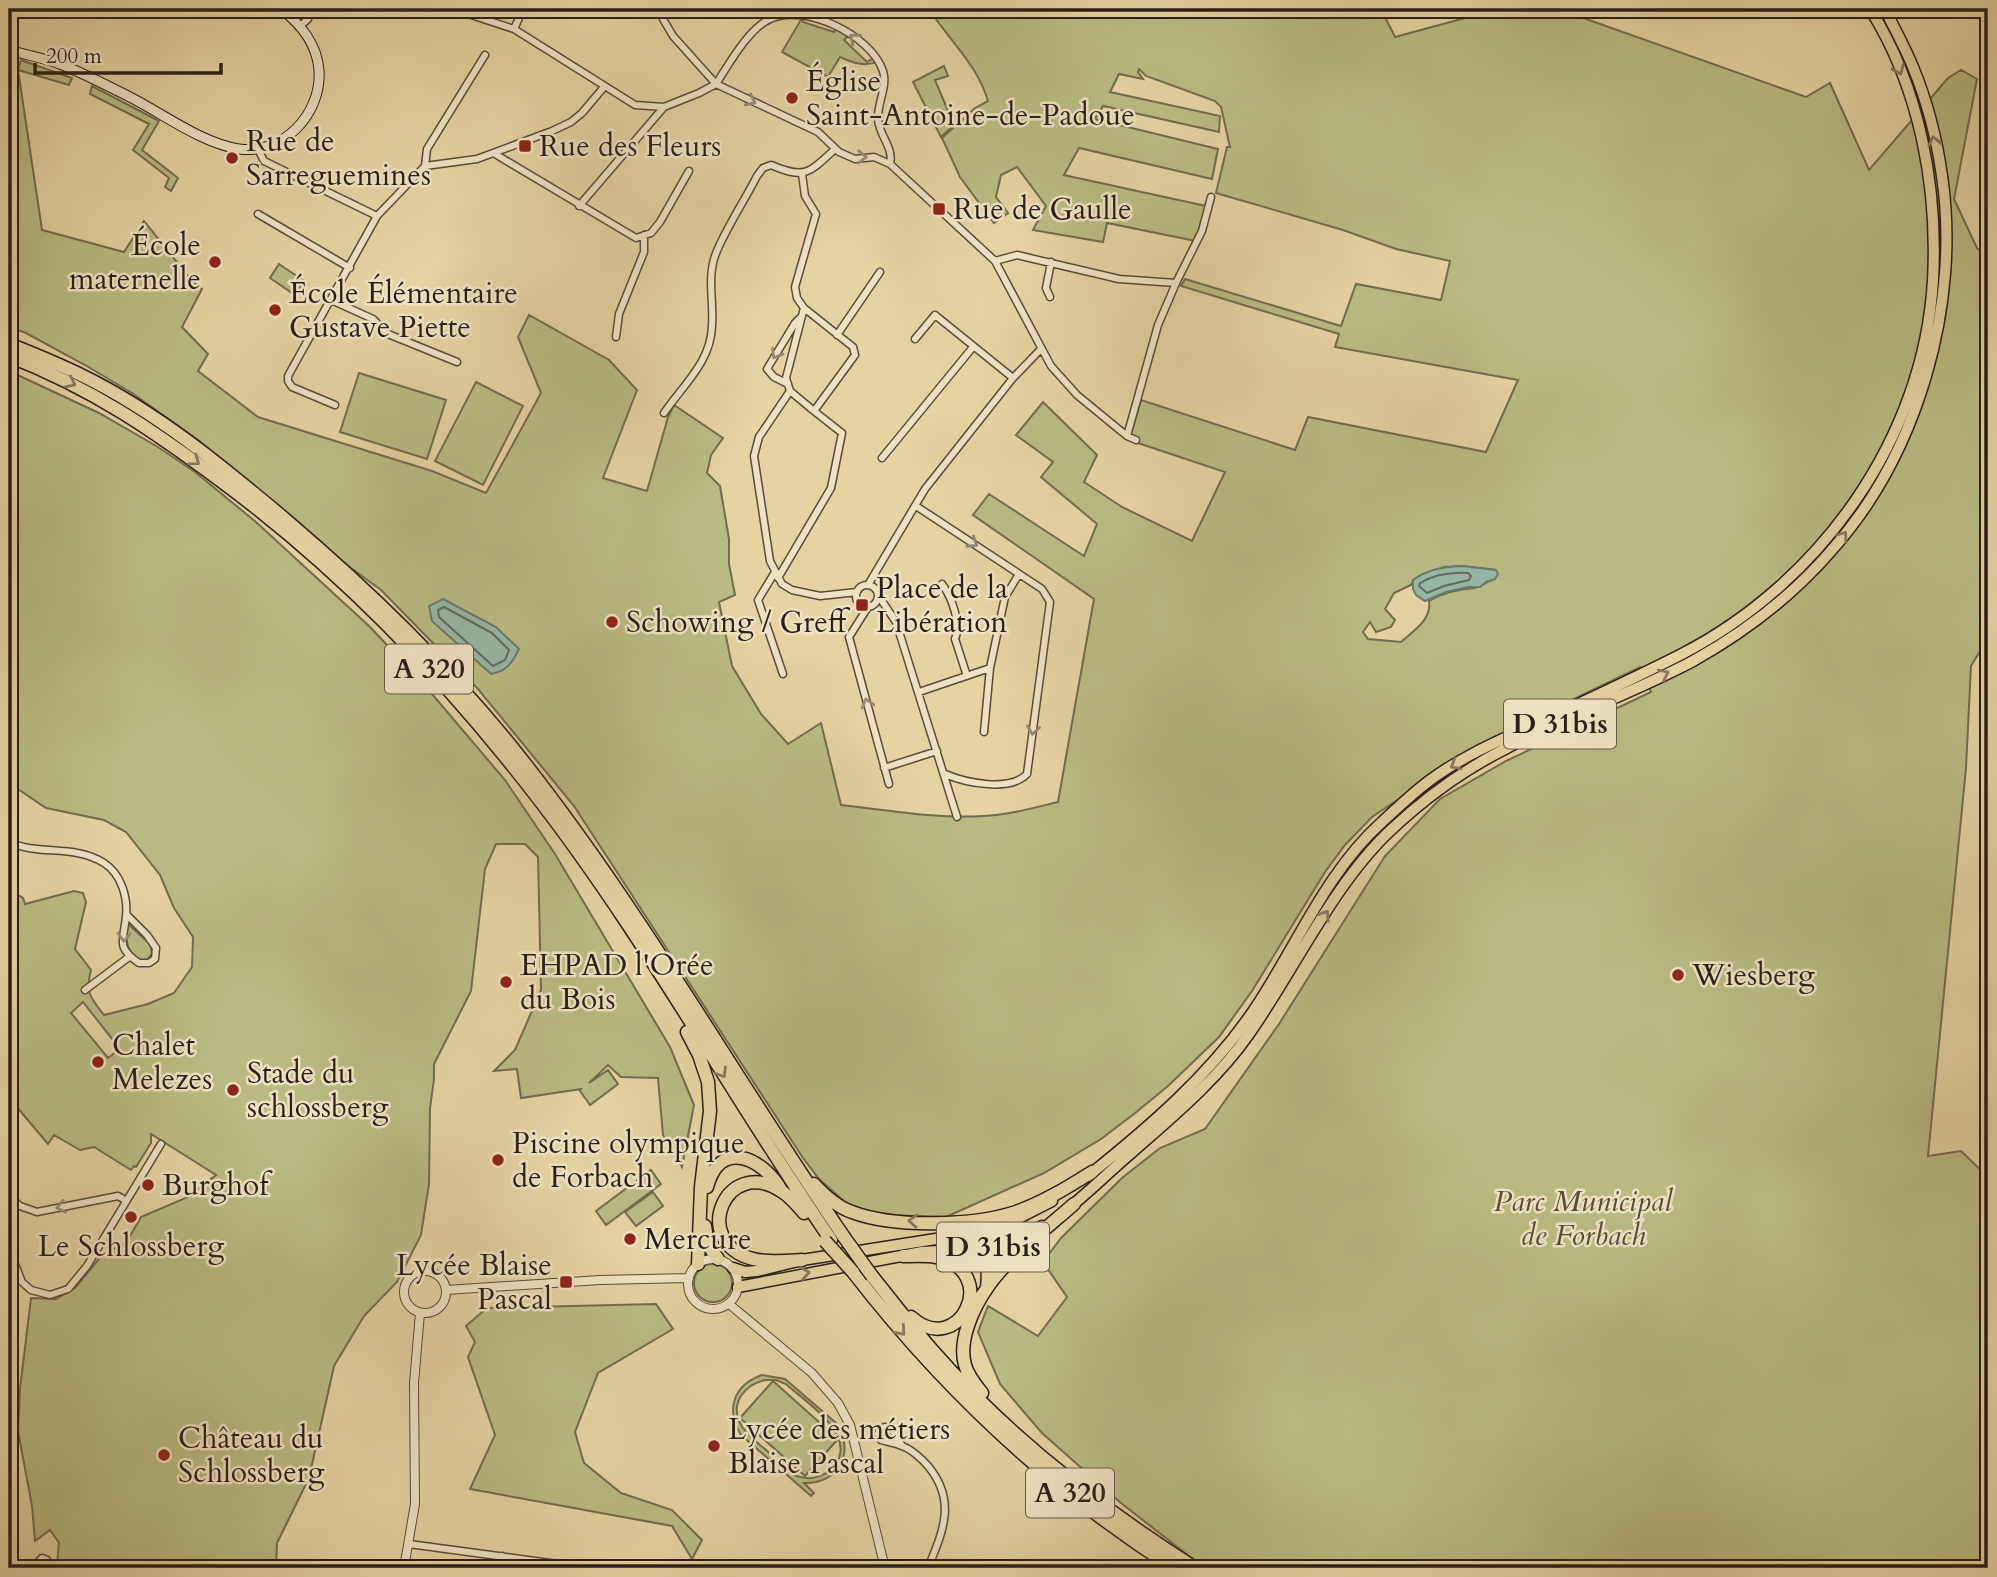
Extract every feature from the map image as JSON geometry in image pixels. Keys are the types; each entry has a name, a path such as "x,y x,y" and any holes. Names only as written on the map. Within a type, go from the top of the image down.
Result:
{"highway":[{"name":"D 31bis","path":"733,1268 745,1272 757,1271 802,1260 942,1238 1013,1220 1037,1210 1068,1191 1175,1101 1216,1060 1254,1011 1317,904 1343,867 1378,825 1431,779 1496,742 1686,652 1746,613 1784,584 1824,542 1866,487 1898,425 1923,352 1932,303 1935,242 1930,176 1917,121 1901,72 1870,9"},
{"name":"D 31bis","path":"738,1287 941,1250 981,1250 1036,1231 1074,1204 1215,1075 1247,1037 1329,909 1388,832 1437,790 1503,750 1692,661 1738,633 1791,591 1832,550 1876,491 1907,429 1932,355 1942,305 1945,257 1942,175 1930,119 1913,67 1885,9"},
{"path":"9,335 62,358 86,377"},
{"name":"A 320","path":"9,344 86,377 165,424 287,521 340,566 391,615 482,712 538,780 637,921 787,1154 833,1239 872,1276 933,1351 975,1396 1047,1462 1098,1503 1195,1568"},
{"name":"A 320","path":"9,356 89,391 139,421 262,511 377,615 474,718 535,794 596,878 776,1160 856,1275 941,1377 1041,1471 1135,1544 1174,1568"},
{"path":"658,974 699,1055 708,1082 710,1111 701,1188 698,1264"},
{"path":"787,1154 820,1190 838,1205 862,1215 948,1223 986,1220 1016,1212 1045,1200 1092,1172"},
{"path":"718,1259 708,1245 704,1233 707,1185 711,1173 719,1164 728,1158 736,1157 753,1161 773,1177 781,1191"},
{"path":"802,1260 752,1259 737,1252 726,1242 719,1228 718,1213 723,1200 741,1185 755,1182 768,1184 781,1191 833,1239"},
{"path":"986,1288 1074,1204"},
{"path":"942,1238 966,1239 981,1250 988,1268 986,1288 967,1331 963,1348 965,1365 972,1380 991,1404 1047,1462"},
{"path":"889,1297 924,1326 934,1328 956,1323 969,1306 971,1294 967,1277 958,1267 935,1256 903,1256"}],"main road":[{"path":"9,50 59,64 128,96 217,143 239,149 258,149 285,137 297,128 316,101 319,69 316,54 300,26 281,9"}],"street":[{"path":"300,26 308,19 310,9"},
{"path":"453,9 514,29 635,105 664,107 716,84 755,29 770,19 788,13 832,23 865,47 876,58 883,72 884,88 878,116 879,129 891,151 890,164"},
{"path":"514,29 523,9"},
{"path":"662,9 663,19 673,36 716,84 818,132 834,150 855,159 874,157 890,164 995,261 1051,366 1077,395 1127,436 1136,440"},
{"path":"335,405 292,387 288,376 377,216 425,166 427,149 485,55"},
{"path":"425,166 460,163 495,154 571,122 604,87"},
{"path":"579,206 664,107"},
{"path":"258,149 264,161 377,216"},
{"path":"664,413 707,354 712,327 710,288 714,257 757,176 763,168 771,165 788,173 802,174 834,150"},
{"path":"495,154 636,238 651,233 660,222 688,171"},
{"path":"802,174 805,195 816,214 795,287 797,298 804,308 853,347 855,355 814,411"},
{"path":"1127,436 1158,325 1202,231 1211,197"},
{"path":"258,214 349,268"},
{"path":"616,337 619,314 644,252 644,235"},
{"path":"995,261 1017,255 1119,279 1176,283"},
{"path":"1050,297 1046,288 1051,262"},
{"path":"837,335 880,272"},
{"path":"331,300 373,319 388,334 457,362"},
{"path":"804,308 786,379 789,388 759,438 754,456 770,561 782,584 792,590 820,596 857,592"},
{"path":"915,339 935,315 1013,378"},
{"path":"783,674 758,600 777,575 831,488 842,433 767,369 794,323 802,317"},
{"path":"882,458 973,346"},
{"path":"868,585 925,489 1013,378 1041,349"},
{"path":"916,506 1042,589 1050,602 1027,774 1008,785 961,781 945,775"},
{"path":"984,732 990,668 1005,597 1019,574"},
{"path":"942,584 950,594 958,632 955,639 967,676"},
{"path":"868,607 859,603 857,592 860,587 868,585 875,588 896,622 957,817"},
{"path":"878,595 849,637 889,784"},
{"path":"919,692 990,668"},
{"path":"884,768 937,751"},
{"path":"9,842 29,848 64,849 107,864 121,881 127,915 122,942 129,957 139,963 149,964 155,959 156,948 127,915"},
{"path":"85,990 129,957"},
{"path":"9,1249 22,1282 31,1290 40,1294 59,1293 76,1282 161,1144"},
{"path":"9,1196 20,1206 37,1212 118,1196 125,1200"},
{"path":"718,1259 733,1268 738,1287 729,1304 715,1309 700,1305 690,1293 689,1278 698,1264 718,1259"},
{"path":"416,1272 430,1272 438,1276 446,1290 442,1305 436,1311 420,1313 405,1302 403,1294 408,1278 416,1272"},
{"path":"446,1290 689,1278"},
{"path":"729,1304 812,1373 838,1403 850,1425 885,1567"},
{"path":"404,1568 415,1504 414,1383 420,1313"},
{"path":"902,1446 924,1462 938,1478 944,1494 943,1528 928,1568"},
{"path":"409,1544 587,1568"},
{"path":"500,1568 502,1556"},
{"path":"39,1568 37,1563 42,1558 48,1562 46,1568"},
{"path":"867,1568 920,1568"}],"green space":[{"name":"Parc Municipal de Forbach","path":"929,9 1381,9 1395,37 1498,9 1558,9 1806,97 1830,83 1869,170 1948,78 1961,70 1977,79 1954,199 1977,248 1988,259 1988,638 1971,666 1966,768 1928,1156 1961,1151 1988,1177 1988,1568 1212,1568 1194,1560 1121,1503 1042,1433 1000,1384 978,1332 988,1306 1038,1336 1067,1297 1043,1262 1061,1238 1122,1178 1160,1148 1205,1129 1279,1024 1385,856 1440,799 1506,761 1651,692 1640,667 1482,743 1372,817 1345,845 1325,872 1252,991 1219,1037 1168,1086 1101,1139 1044,1173 946,1217 888,1216 853,1209 819,1179 803,1158 574,806 478,689 381,590 347,565 198,440 132,393 26,333 9,327 9,67 18,69 21,60 72,78 69,85 18,70 42,230 124,252 144,221 192,281 202,289 182,327 208,354 198,371 258,417 432,471 486,493 541,393 518,337 529,315 609,360 637,390 603,478 647,491 668,417 674,405 723,438 711,455 707,473 720,486 729,539 729,564 735,595 719,602 732,666 761,714 788,744 821,723 841,805 912,814 965,817 1021,811 1058,802 1094,599 973,515 989,494 1084,556 1097,524 1041,477 1053,462 1016,435 1043,402 1097,455 1084,482 1122,507 1192,541 1225,472 1129,440 1141,400 1295,450 1308,417 1486,452 1518,380 1335,347 1339,334 1181,286 1185,279 1341,326 1356,284 1441,300 1450,261 1396,249 1343,230 1216,193 1227,147 1230,147 1221,107 1215,101 1146,76 1139,69 1143,79 1119,74 1110,92 1220,116 1219,132 1103,106 1095,119 1218,149 1212,179 1079,148 1064,175 1206,206 1196,241 1107,223 1103,242 1033,230 1046,206 1017,167 1001,175 996,197 1008,213 994,223 960,177 942,138 975,108 988,101 970,64","holes":["1444,567 1496,570 1495,579 1429,601 1425,619 1401,642 1368,639 1363,632 1370,622 1376,632 1391,627 1395,620 1385,609 1394,593 1411,585 1413,580"]},
{"path":"802,18 803,22 834,32 836,28 848,36 844,40 867,62 875,57 878,61 864,64 840,57 828,77 782,52"},
{"path":"944,66 948,76 935,80 954,125 941,137 913,82"},
{"path":"92,86 159,121 142,150 178,178 171,191 165,187 169,178 133,150 149,124 90,94"},
{"path":"279,264 304,281 295,295 270,278"},
{"path":"9,371 99,413 195,472 256,522 369,626 421,681 505,780 555,854 670,1047 694,1105 682,1167 663,1135 658,1078 621,1077 608,1065 589,1083 608,1070 618,1084 590,1105 581,1089 521,1098 517,1069 494,1071 515,1050 541,990 538,857 525,844 496,844 485,869 471,991 434,1064 430,1108 429,1184 421,1235 397,1282 364,1316 334,1366 309,1478 277,1543 276,1568 57,1567 59,1543 50,1530 35,1541 32,1506 18,1431 31,1298 56,1299 75,1288 103,1254 126,1243 141,1217 188,1197 216,1175 151,1134 151,1143 136,1167 131,1170 94,1147 80,1150 54,1135 48,1144 16,1106 9,1084 9,890 23,898 25,904 74,891 83,893 86,902 75,949 91,970 90,994 104,1015 148,1004 174,993 192,967 193,937 174,908 160,875 126,832 104,820 46,808 9,783","holes":["83,1002 120,1049 108,1058 71,1013"]},
{"path":"359,373 446,400 427,459 340,432"},
{"path":"476,382 523,406 483,485 435,461"},
{"path":"129,925 150,944 152,954 147,960 140,961 132,954 126,937"},
{"path":"651,1170 661,1184 606,1225 596,1211"},
{"path":"653,1192 663,1206 636,1226 625,1212"},
{"path":"713,1264 727,1269 732,1283 727,1297 713,1302 699,1297 694,1283 699,1269"},
{"path":"656,1304 673,1329 598,1373 575,1432 584,1463 621,1493 672,1510 702,1540 692,1559 672,1526 470,1489 495,1435 468,1357 475,1342 466,1326 487,1308"},
{"path":"762,1375 785,1379 836,1423 842,1434 844,1455 841,1464 827,1478 804,1483 814,1493 811,1496 741,1435 733,1407 739,1392 752,1379","holes":["776,1380 786,1384 814,1407 832,1426 838,1437 841,1447 839,1458 831,1469 820,1476 807,1478 794,1475 751,1438 740,1423 737,1415 738,1401 746,1390 758,1382"]},
{"path":"773,1381 838,1439 805,1476 740,1418"}],"water":[{"path":"1462,566 1496,570 1498,574 1495,579 1480,587 1446,592 1425,601 1416,595 1413,580 1419,576 1436,569"},
{"path":"443,599 496,627 519,649 508,666 491,674 432,621 429,606"}],"place":[{"name":"Église Saint-Antoine-de-Padoue","path":"792,98"},
{"name":"Rue des Fleurs","path":"525,146"},
{"name":"Rue de Sarreguemines","path":"232,158"},
{"name":"Rue de Gaulle","path":"939,209"},
{"name":"École maternelle","path":"215,262"},
{"name":"École Élémentaire Gustave Piette","path":"275,310"},
{"name":"Place de la Libération","path":"862,605"},
{"name":"Schowing / Greff","path":"612,622"},
{"name":"Wiesberg","path":"1678,975"},
{"name":"EHPAD l'Orée du Bois","path":"506,982"},
{"name":"Chalet Melezes","path":"98,1062"},
{"name":"Stade du schlossberg","path":"233,1090"},
{"name":"Piscine olympique de Forbach","path":"498,1160"},
{"name":"Burghof","path":"148,1185"},
{"name":"Le Schlossberg","path":"131,1217"},
{"name":"Mercure","path":"630,1239"},
{"name":"Lycée Blaise Pascal","path":"566,1282"},
{"name":"Lycée des métiers Blaise Pascal","path":"714,1446"},
{"name":"Château du Schlossberg","path":"164,1455"}]}
